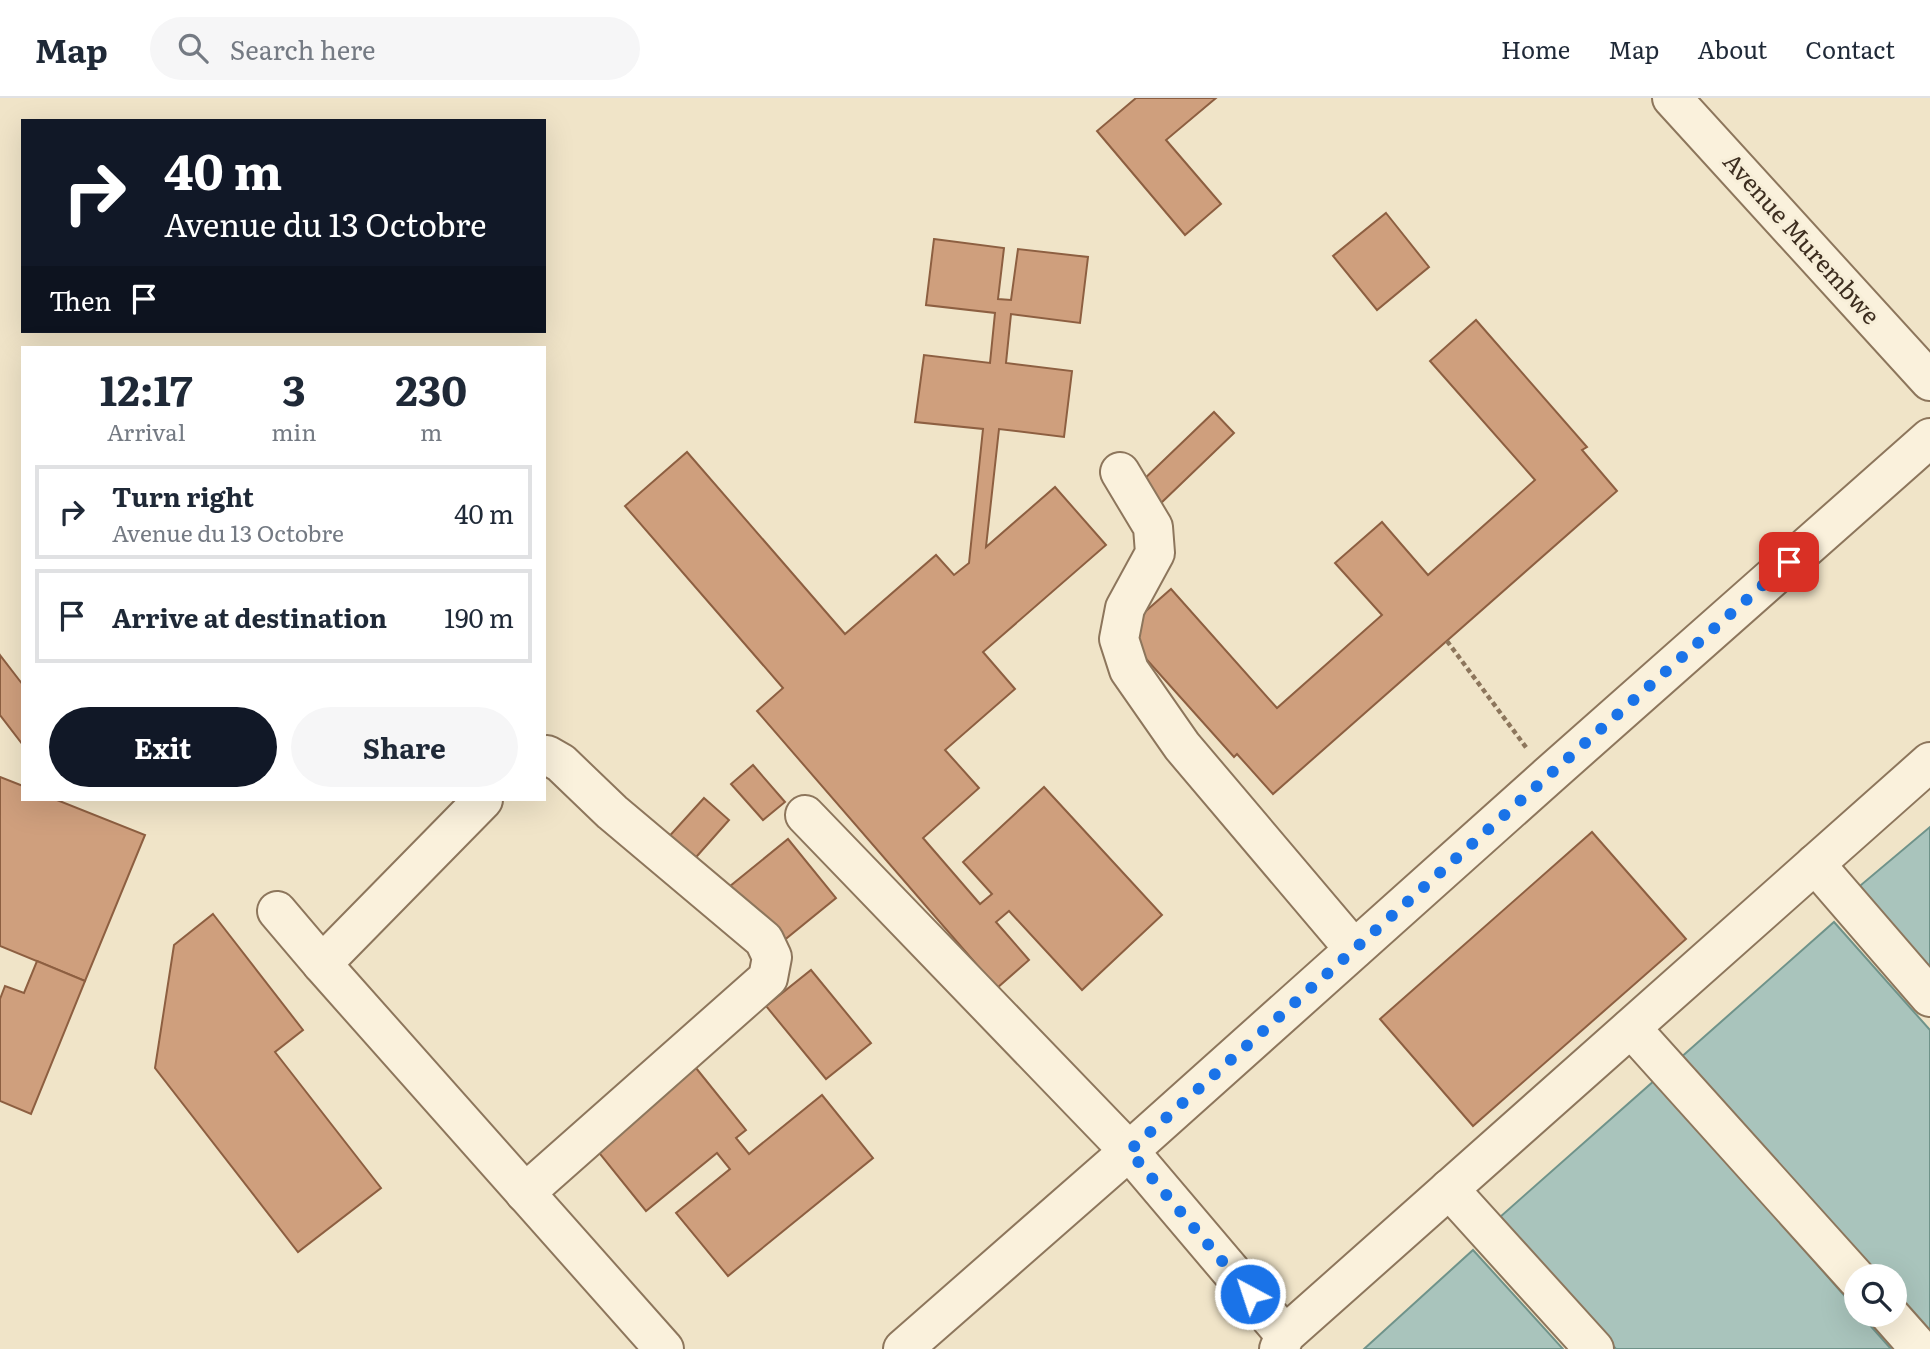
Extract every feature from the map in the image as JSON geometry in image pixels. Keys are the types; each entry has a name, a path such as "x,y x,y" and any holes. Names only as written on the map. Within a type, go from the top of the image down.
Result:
{"street":[{"name":"Avenue Murembwe","path":"1672,98 1930,381"},
{"path":"903,1349 1930,438"},
{"path":"1120,472 1153,527 1155,553 1125,608 1119,639 1129,670 1182,746 1354,949"},
{"path":"525,1193 768,978 772,957 764,940 612,812 561,763 546,755"},
{"path":"806,815 1129,1151 1282,1342 1449,1189 1930,762"},
{"path":"322,964 483,801"},
{"path":"1815,864 1930,997"},
{"path":"277,911 664,1349"},
{"path":"1631,1028 1844,1265"},
{"path":"1449,1189 1594,1349"},
{"path":"1901,1327 1920,1349"}],"path":[{"path":"1447,641 1548,776"}],"water":[{"path":"1930,827 1930,980 1855,890"},
{"path":"1834,922 1930,1030 1930,1342 1907,1316 1907,1264 1860,1264 1679,1059"},
{"path":"1655,1080 1844,1295 1844,1327 1872,1327 1891,1349 1616,1349 1500,1217"},
{"path":"1473,1250 1563,1349 1364,1349"}],"building":[{"path":"1136,98 1216,98 1166,140 1221,204 1185,235 1097,131"},
{"path":"1386,213 1429,267 1377,310 1333,256"},
{"path":"934,239 1004,248 998,299 1011,300 1018,249 1088,257 1080,323 1011,314 1006,363 1072,371 1064,437 999,429 986,547 1055,487 1106,545 983,652 1015,689 945,750 979,788 923,838 980,904 992,894 963,862 1044,787 1162,915 1082,990 1009,911 996,922 1029,960 997,988 757,711 783,688 625,506 687,452 845,634 936,555 954,575 969,563 983,429 915,422 924,355 990,363 995,313 926,305"},
{"path":"1476,320 1587,447 1582,450 1617,491 1273,794 1237,754 1234,757 1122,632 1171,589 1277,708 1382,615 1335,563 1382,522 1428,575 1535,480 1430,361"},
{"path":"1214,412 1234,433 1160,504 1140,483"},
{"path":"0,655 21,682 21,742 0,715"},
{"path":"753,765 785,802 763,820 731,784"},
{"path":"0,777 21,785 21,801 60,801 145,835 85,981 0,946"},
{"path":"704,798 729,820 690,864 665,841"},
{"path":"1592,832 1686,939 1473,1126 1380,1019"},
{"path":"788,839 836,898 777,946 729,887"},
{"path":"213,914 303,1030 275,1052 381,1188 298,1252 155,1068 174,945"},
{"path":"37,961 85,981 31,1114 0,1101 0,999 5,986 24,993"},
{"path":"811,970 871,1043 826,1079 766,1006"},
{"path":"696,1068 746,1130 736,1138 749,1154 822,1095 873,1158 728,1276 676,1213 730,1169 717,1153 646,1211 596,1149"}],"route":[{"path":"1250,1294 1129,1151 1789,562"}]}
